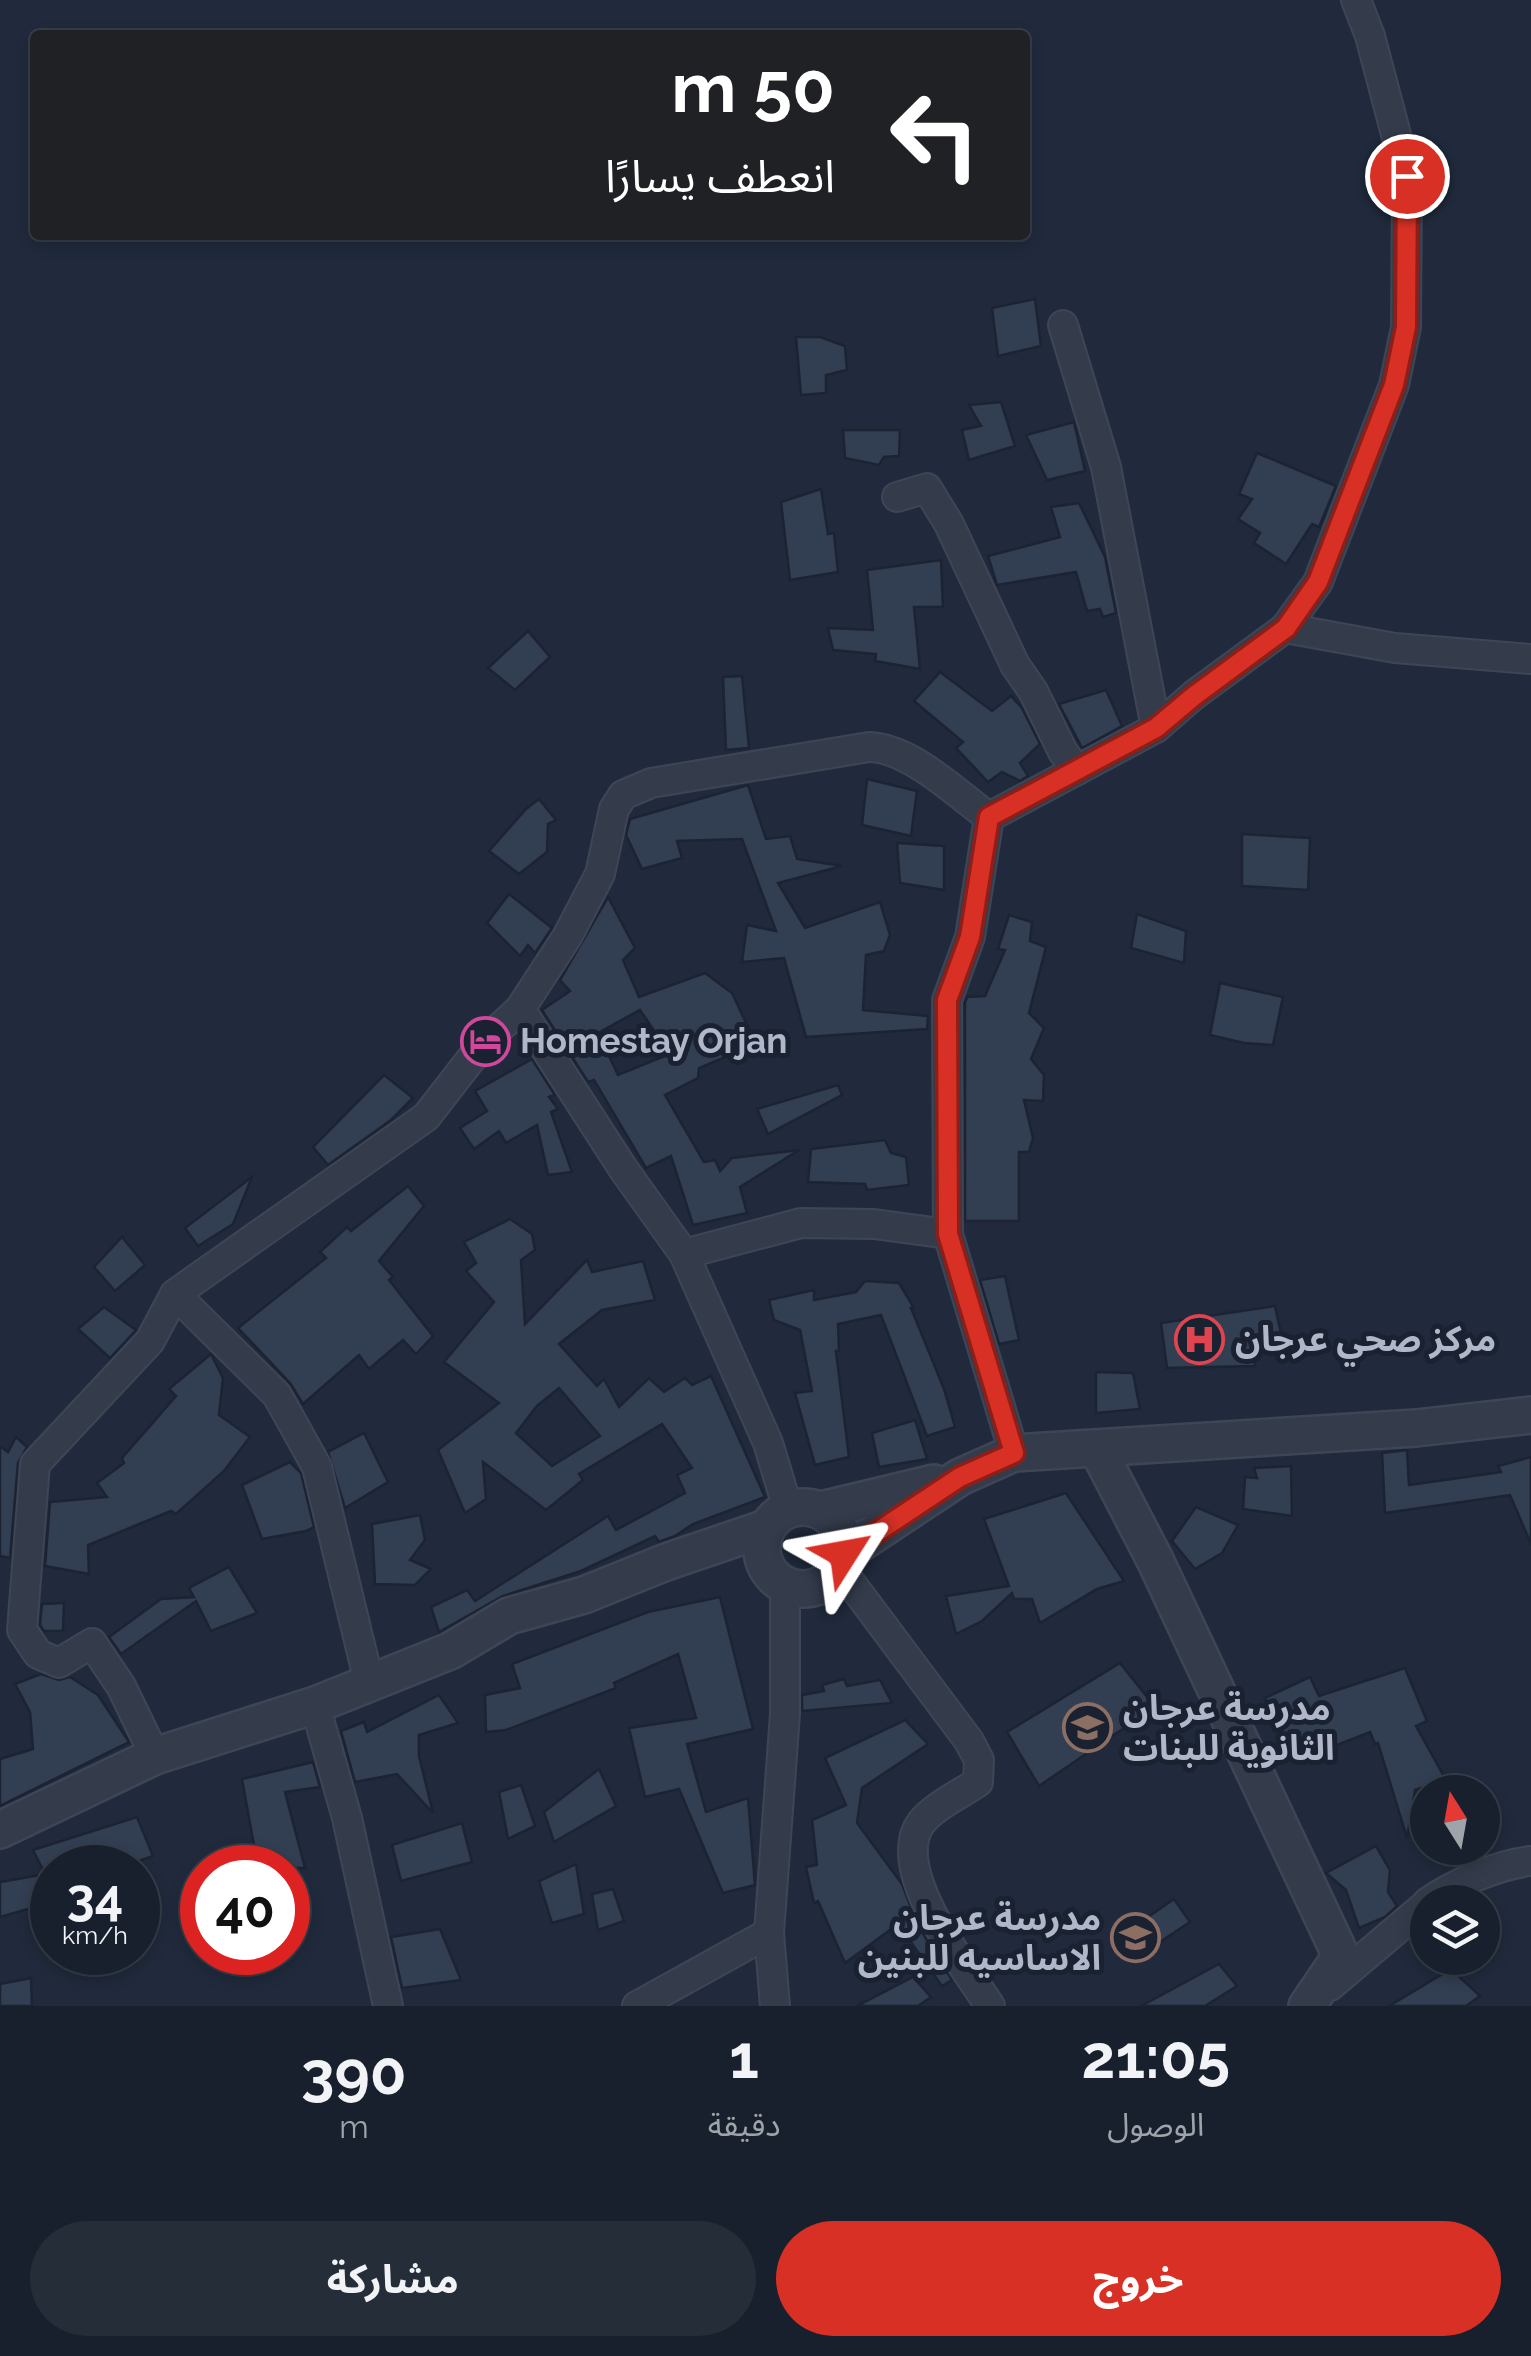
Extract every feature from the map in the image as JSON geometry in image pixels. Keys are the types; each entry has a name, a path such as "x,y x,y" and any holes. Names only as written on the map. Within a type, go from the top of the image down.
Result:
{"street":[{"path":"989,817 1156,728 1286,628 1318,582 1394,385 1406,327 1407,176 1370,36 1356,0"},
{"path":"1063,324 1106,467 1156,728"},
{"path":"897,497 927,488 949,524 1015,665 1033,691 1062,752 1077,770"},
{"path":"1286,628 1395,648 1531,660"},
{"path":"155,1756 120,1686 92,1643 58,1662 38,1654 22,1630 35,1464 150,1342 176,1294 426,1117 485,1041 520,1009 567,937 600,874 614,809 623,795 651,783 869,746 885,747 908,758 989,817"},
{"path":"989,817 970,937 947,1000 948,1234 1014,1453"},
{"path":"520,1009 624,1170 684,1254 768,1443 792,1516"},
{"path":"684,1254 800,1223 874,1224 948,1234"},
{"path":"176,1294 277,1396 317,1467 368,1682"},
{"path":"0,1830 155,1756 315,1705 450,1651 510,1616 584,1595 792,1516 960,1477 1014,1453 1416,1428 1531,1415"},
{"path":"1098,1450 1155,1560 1341,1956 1309,2004"},
{"path":"792,1516 762,1554 766,1567 785,1585 800,1589 816,1587 829,1580 842,1561 960,1477"},
{"path":"792,1516 835,1521 843,1536 842,1561 979,1760 978,1782 922,1821 913,1848 918,1881 932,1915 990,2006"},
{"path":"775,2006 769,1933 784,1714 785,1585"},
{"path":"315,1705 347,1818 388,2006"},
{"path":"1462,1885 1516,1863 1531,1861"},
{"path":"1309,2004 1410,1918"},
{"path":"636,2006 769,1933"}],"building":[{"path":"1035,299 1041,346 998,356 992,308"},
{"path":"796,337 820,337 845,346 847,370 826,375 826,393 801,395"},
{"path":"1001,402 1015,446 969,460 962,430 981,426 969,405"},
{"path":"1074,422 1085,471 1047,480 1026,435"},
{"path":"843,430 900,430 899,456 884,457 879,465 845,458"},
{"path":"1257,453 1336,486 1319,527 1312,524 1286,564 1254,543 1260,533 1238,519 1252,499 1239,494"},
{"path":"821,489 828,534 834,533 838,572 790,580 781,502"},
{"path":"1079,503 1105,557 1116,613 1103,617 1100,609 1087,611 1076,572 997,585 988,556 1060,537 1051,507"},
{"path":"941,560 943,607 914,607 920,669 875,661 876,654 833,650 828,628 873,630 867,570"},
{"path":"528,631 550,657 515,690 488,668"},
{"path":"940,672 992,711 1011,696 1022,708 1040,744 1020,763 1028,776 1020,781 1002,772 988,782 956,748 963,742 914,701"},
{"path":"742,676 749,748 726,750 723,677"},
{"path":"1106,690 1122,726 1082,748 1059,704"},
{"path":"867,779 917,791 911,836 862,825"},
{"path":"748,785 766,839 790,836 797,859 842,866 778,883 805,928 880,902 890,935 884,951 866,955 863,1010 928,1016 927,1029 806,1037 784,958 742,962 747,925 776,931 742,839 677,841 682,858 642,869 626,835 630,819"},
{"path":"539,799 556,820 548,824 547,852 519,874 489,851"},
{"path":"1242,834 1310,838 1308,890 1242,886"},
{"path":"897,843 944,846 944,890 900,883"},
{"path":"509,894 552,928 535,953 528,945 520,956 487,923"},
{"path":"608,897 635,948 623,960 639,997 705,973 732,993 756,1044 699,1068 698,1078 665,1095 704,1162 715,1160 720,1171 732,1158 799,1150 740,1187 747,1213 693,1225 671,1156 646,1168 594,1080 588,1082 542,1010 570,991 560,980","holes":["640,1010 670,1054 618,1075 598,1033"]},
{"path":"1137,914 1186,931 1184,963 1131,948"},
{"path":"1009,915 1032,922 1030,941 1046,947 1029,1013 1044,1028 1031,1059 1044,1075 1043,1101 1024,1100 1033,1138 1029,1152 1019,1152 1019,1221 965,1221 965,1003 967,997 985,996 1005,950 998,949"},
{"path":"1220,983 1283,997 1273,1045 1210,1035"},
{"path":"532,1059 555,1095 549,1097 558,1109 551,1112 572,1172 548,1175 537,1125 506,1143 499,1131 474,1149 460,1128 487,1111 475,1091"},
{"path":"384,1075 413,1098 391,1120 328,1165 313,1147"},
{"path":"838,1085 842,1095 768,1134 757,1109"},
{"path":"885,1140 891,1153 906,1157 909,1185 867,1190 865,1184 808,1182 811,1149"},
{"path":"252,1177 233,1224 198,1246 185,1228"},
{"path":"408,1186 424,1206 379,1261 433,1336 416,1354 403,1340 369,1369 359,1355 303,1404 290,1383 238,1328 326,1258 320,1252 347,1227 351,1231"},
{"path":"510,1219 532,1234 535,1250 521,1260 525,1324 587,1260 592,1272 643,1261 655,1300 602,1310 559,1344 597,1386 604,1379 619,1407 649,1378 664,1392 685,1378 692,1385 711,1376 765,1497 693,1524 675,1536 659,1542 655,1536 581,1571 503,1596 439,1632 431,1607 467,1590 475,1601 608,1516 616,1530 685,1493 677,1475 692,1468 662,1424 579,1474 583,1480 546,1510 483,1462 486,1499 465,1513 438,1450 499,1403 444,1362 494,1302 466,1271 476,1263 464,1242","holes":["559,1388 600,1436 552,1466 516,1433 537,1406"]},
{"path":"122,1237 145,1265 115,1291 94,1267"},
{"path":"1005,1276 1019,1340 999,1344 980,1280"},
{"path":"865,1281 899,1283 914,1308 955,1427 927,1436 881,1315 838,1324 836,1351 849,1457 815,1465 795,1393 812,1391 800,1330 774,1320 769,1300 814,1290 814,1300 856,1292"},
{"path":"1275,1306 1285,1352 1254,1353 1255,1366 1167,1368 1161,1323"},
{"path":"104,1307 136,1330 110,1358 78,1329"},
{"path":"211,1354 223,1378 219,1415 250,1437 224,1471 176,1514 171,1511 88,1545 89,1574 45,1566 50,1502 107,1497 97,1483 124,1463 122,1458 176,1396 169,1389"},
{"path":"1096,1372 1133,1373 1140,1409 1096,1413"},
{"path":"915,1420 927,1459 879,1467 872,1433"},
{"path":"364,1433 388,1482 345,1508 328,1452"},
{"path":"16,1437 27,1447 18,1463 10,1558 0,1556 0,1446 8,1452"},
{"path":"1407,1450 1409,1485 1501,1472 1498,1466 1531,1457 1531,1544 1510,1495 1385,1513 1382,1453"},
{"path":"290,1462 301,1473 314,1527 262,1539 242,1485"},
{"path":"1291,1466 1292,1516 1243,1509 1245,1477 1257,1478 1254,1468"},
{"path":"1066,1493 1124,1581 1097,1589 1040,1623 1032,1599 1014,1599 1012,1593 982,1621 956,1634 946,1596 1009,1586 984,1519"},
{"path":"1196,1507 1238,1525 1222,1553 1195,1569 1172,1541"},
{"path":"420,1515 425,1540 410,1560 431,1569 415,1585 375,1584 372,1524"},
{"path":"229,1567 257,1613 211,1631 196,1601 121,1654 109,1637 161,1599 194,1597 189,1588"},
{"path":"720,1597 753,1729 687,1744 706,1812 748,1798 755,1885 723,1893 679,1789 645,1797 629,1728 696,1718 678,1654 614,1683 616,1688 506,1730 486,1732 485,1695 520,1688 512,1664 648,1612"},
{"path":"64,1603 63,1631 44,1631 40,1625 42,1604"},
{"path":"1120,1663 1155,1707 1039,1786 1007,1732"},
{"path":"1405,1668 1427,1721 1416,1726 1443,1775 1410,1775 1407,1838 1378,1743 1375,1744 1370,1732 1296,1761 1265,1698 1310,1677 1319,1696"},
{"path":"41,1674 59,1680 70,1677 98,1695 129,1742 0,1806 0,1759 33,1749 30,1712 15,1684"},
{"path":"844,1679 847,1686 880,1680 892,1703 802,1711 802,1695 824,1691 822,1685"},
{"path":"439,1695 458,1723 419,1735 419,1756 433,1813 397,1774 355,1782 341,1731 364,1722 367,1732"},
{"path":"905,1720 928,1744 862,1788 857,1823 902,1884 918,1926 952,1980 942,1986 898,1924 845,1963 818,1901 814,1903 806,1867 817,1865 812,1820 846,1805 825,1758"},
{"path":"313,1762 320,1787 285,1792 299,1845 254,1845 242,1779"},
{"path":"599,1769 616,1806 554,1842 544,1812"},
{"path":"521,1785 535,1826 508,1839 499,1792"},
{"path":"137,1817 148,1845 49,1845"},
{"path":"462,1823 472,1862 401,1881 392,1845"},
{"path":"1376,1846 1390,1870 1388,1892 1397,1906 1385,1917 1359,1928 1346,1890 1326,1873"},
{"path":"576,1864 584,1914 552,1923 539,1881"},
{"path":"30,1877 30,1908 0,1917 0,1882"},
{"path":"613,1889 624,1921 598,1930 592,1894"},
{"path":"1174,1899 1190,1922 1154,1946 1138,1924"},
{"path":"440,1929 461,1980 402,1988 391,1937"},
{"path":"1219,1964 1237,1986 1205,2006 1141,2006"},
{"path":"1441,1975 1457,1975 1480,1996 1466,2006 1389,2006"},
{"path":"913,1977 931,1997 918,2006 857,2006"},
{"path":"31,1978 32,2006 0,2006 0,1984"}],"place":[{"name":"Homestay Orjan","path":"485,1041"},
{"name":"مركز صحي عرجان","path":"1200,1339"},
{"name":"مدرسة عرجان الثانوية للبنات","path":"1088,1728"},
{"name":"مدرسة عرجان الاساسيه للبنين","path":"1136,1938"}],"route":[{"path":"844,1554 960,1477 1014,1453 948,1234 947,1000 970,937 989,817 1156,728 1286,628 1318,582 1394,385 1406,327 1407,176"}]}
